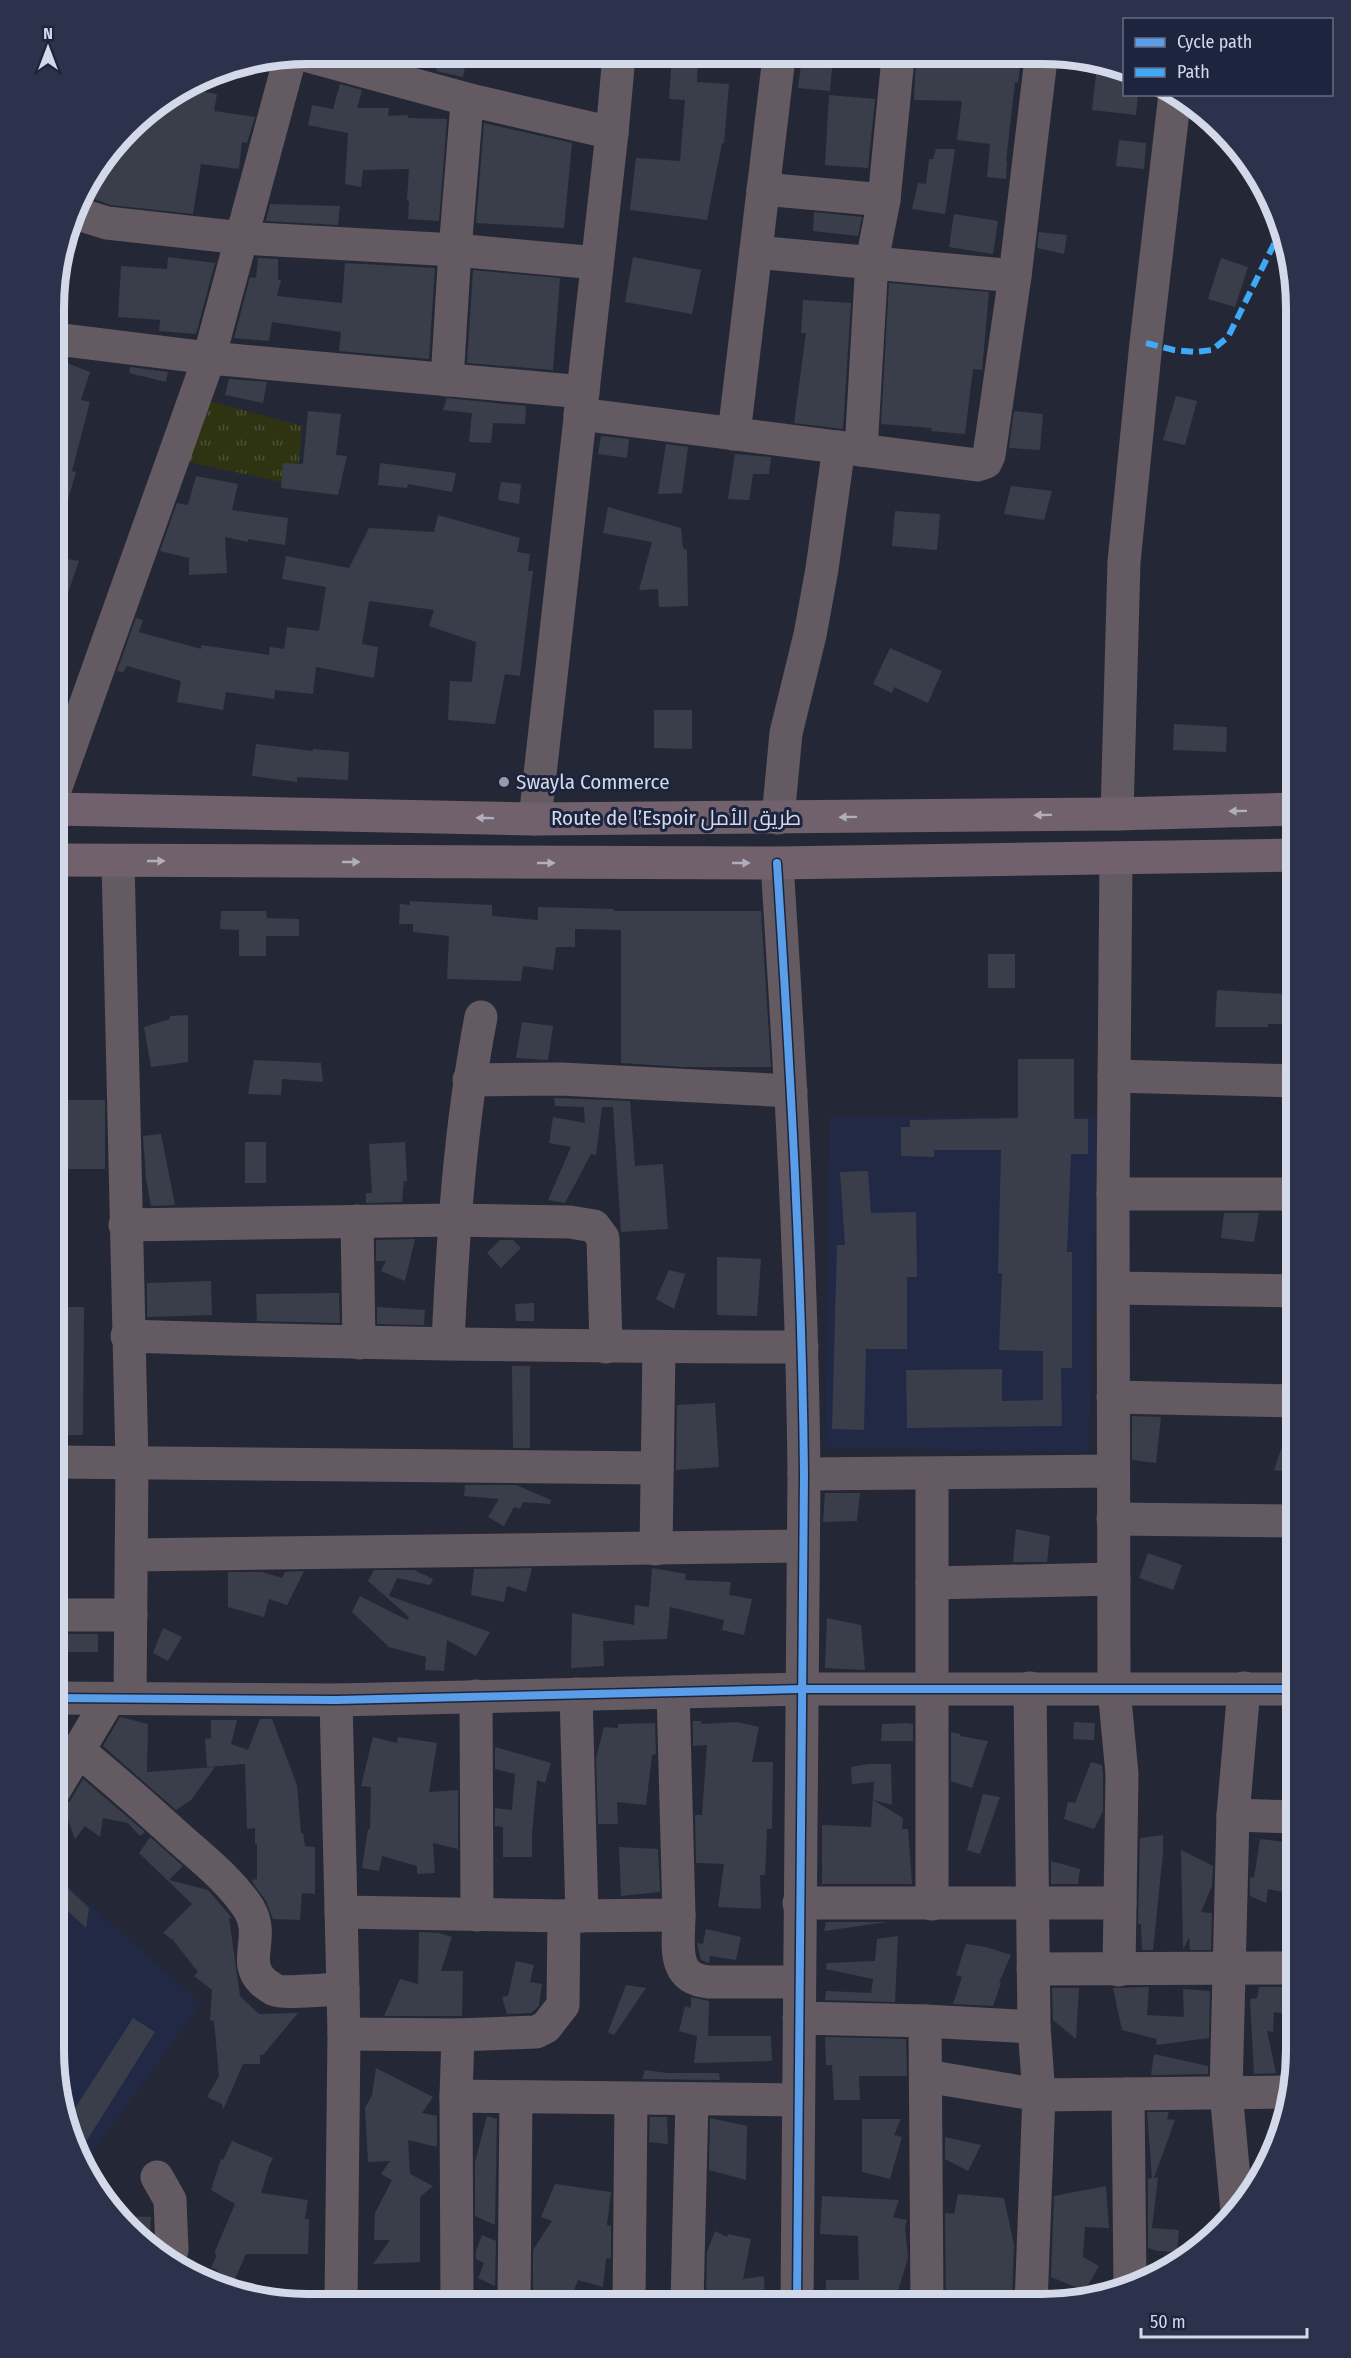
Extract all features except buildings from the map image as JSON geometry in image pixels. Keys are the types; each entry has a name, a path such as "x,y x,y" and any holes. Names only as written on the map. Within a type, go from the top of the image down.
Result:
{"highway":[{"name":"Route de l’Espoir طريق الأمل","path":"64,809 535,819 1117,814 1286,809"},
{"path":"64,860 777,863 1286,855"}],"street":[{"path":"338,64 470,100 612,133"},
{"path":"535,819 618,64"},
{"path":"734,434 778,64"},
{"path":"778,818 786,733 810,635 822,569 850,449 872,261 884,200 897,64"},
{"path":"64,340 209,358 447,380 581,403 734,434 977,465 986,462 989,455 1040,64"},
{"path":"64,765 209,358 288,66"},
{"path":"447,380 455,250 467,104 470,100"},
{"path":"1117,814 1124,562 1146,343 1174,103"},
{"path":"763,189 884,200"},
{"path":"85,211 106,223 242,238 455,250 597,263"},
{"path":"756,252 1014,276"},
{"path":"1116,858 1113,1519 1114,1689 1122,1774 1123,1850 1119,1970"},
{"path":"64,1775 79,1751 120,1698 131,1615 132,1463 127,1336 117,861"},
{"path":"777,863 791,1091 802,1347 804,1474 797,2294"},
{"path":"448,1343 454,1220 469,1080 481,1017"},
{"path":"1114,1076 1286,1081"},
{"path":"469,1080 561,1079 791,1091"},
{"path":"1113,1194 1286,1194"},
{"path":"125,1225 454,1220 570,1222 594,1226 603,1238 606,1347"},
{"path":"357,1221 359,1343"},
{"path":"1114,1288 1286,1291"},
{"path":"127,1336 659,1348 802,1347"},
{"path":"656,1549 659,1348"},
{"path":"1113,1397 1286,1401"},
{"path":"64,1462 657,1468"},
{"path":"804,1474 1113,1471"},
{"path":"932,1474 932,1904"},
{"path":"1113,1519 1286,1521"},
{"path":"132,1555 803,1546"},
{"path":"932,1583 1114,1579"},
{"path":"64,1615 131,1615"},
{"path":"1030,1688 1034,2027 1039,2095 1031,2294"},
{"path":"1236,2198 1226,2092 1233,1815 1244,1688"},
{"path":"64,1698 336,1700 801,1689 1286,1689"},
{"path":"673,1692 679,1961 687,1975 698,1981 799,1982"},
{"path":"344,2034 458,2035 536,2032 550,2022 563,2005 573,1916 576,1694"},
{"path":"476,1696 477,1914"},
{"path":"336,1700 344,2034 341,2294"},
{"path":"79,1751 142,1803 227,1881 255,1921 257,1939 252,1959 256,1974 263,1981 276,1990 343,1989"},
{"path":"1233,1815 1286,1817"},
{"path":"799,1904 1120,1903"},
{"path":"341,1912 573,1916 679,1914"},
{"path":"1033,1969 1286,1968"},
{"path":"799,2018 925,2021 1034,2027"},
{"path":"925,2021 927,2294"},
{"path":"457,2294 458,2035"},
{"path":"926,2076 1039,2095 1283,2092"},
{"path":"1128,2094 1130,2277"},
{"path":"456,2096 798,2100"},
{"path":"514,2294 516,2098"},
{"path":"629,2294 631,2099"},
{"path":"687,2294 692,2099"},
{"path":"157,2177 170,2200 167,2248"}],"shaded area":[{"path":"830,1117 1098,1117 1089,1453 825,1447"},
{"path":"64,1882 201,2003 90,2156 77,2128 69,2097 65,2065"}],"green space":[{"path":"195,397 302,426 297,485 174,459"}],"marked path":[{"path":"1146,343 1174,350 1195,352 1212,350 1228,337 1276,239"}],"cycle path":[{"path":"777,863 791,1092 803,1398 797,2294"},
{"path":"64,1698 336,1700 801,1689 1286,1689"}],"place":[{"name":"Swayla Commerce","path":"504,782"}]}
